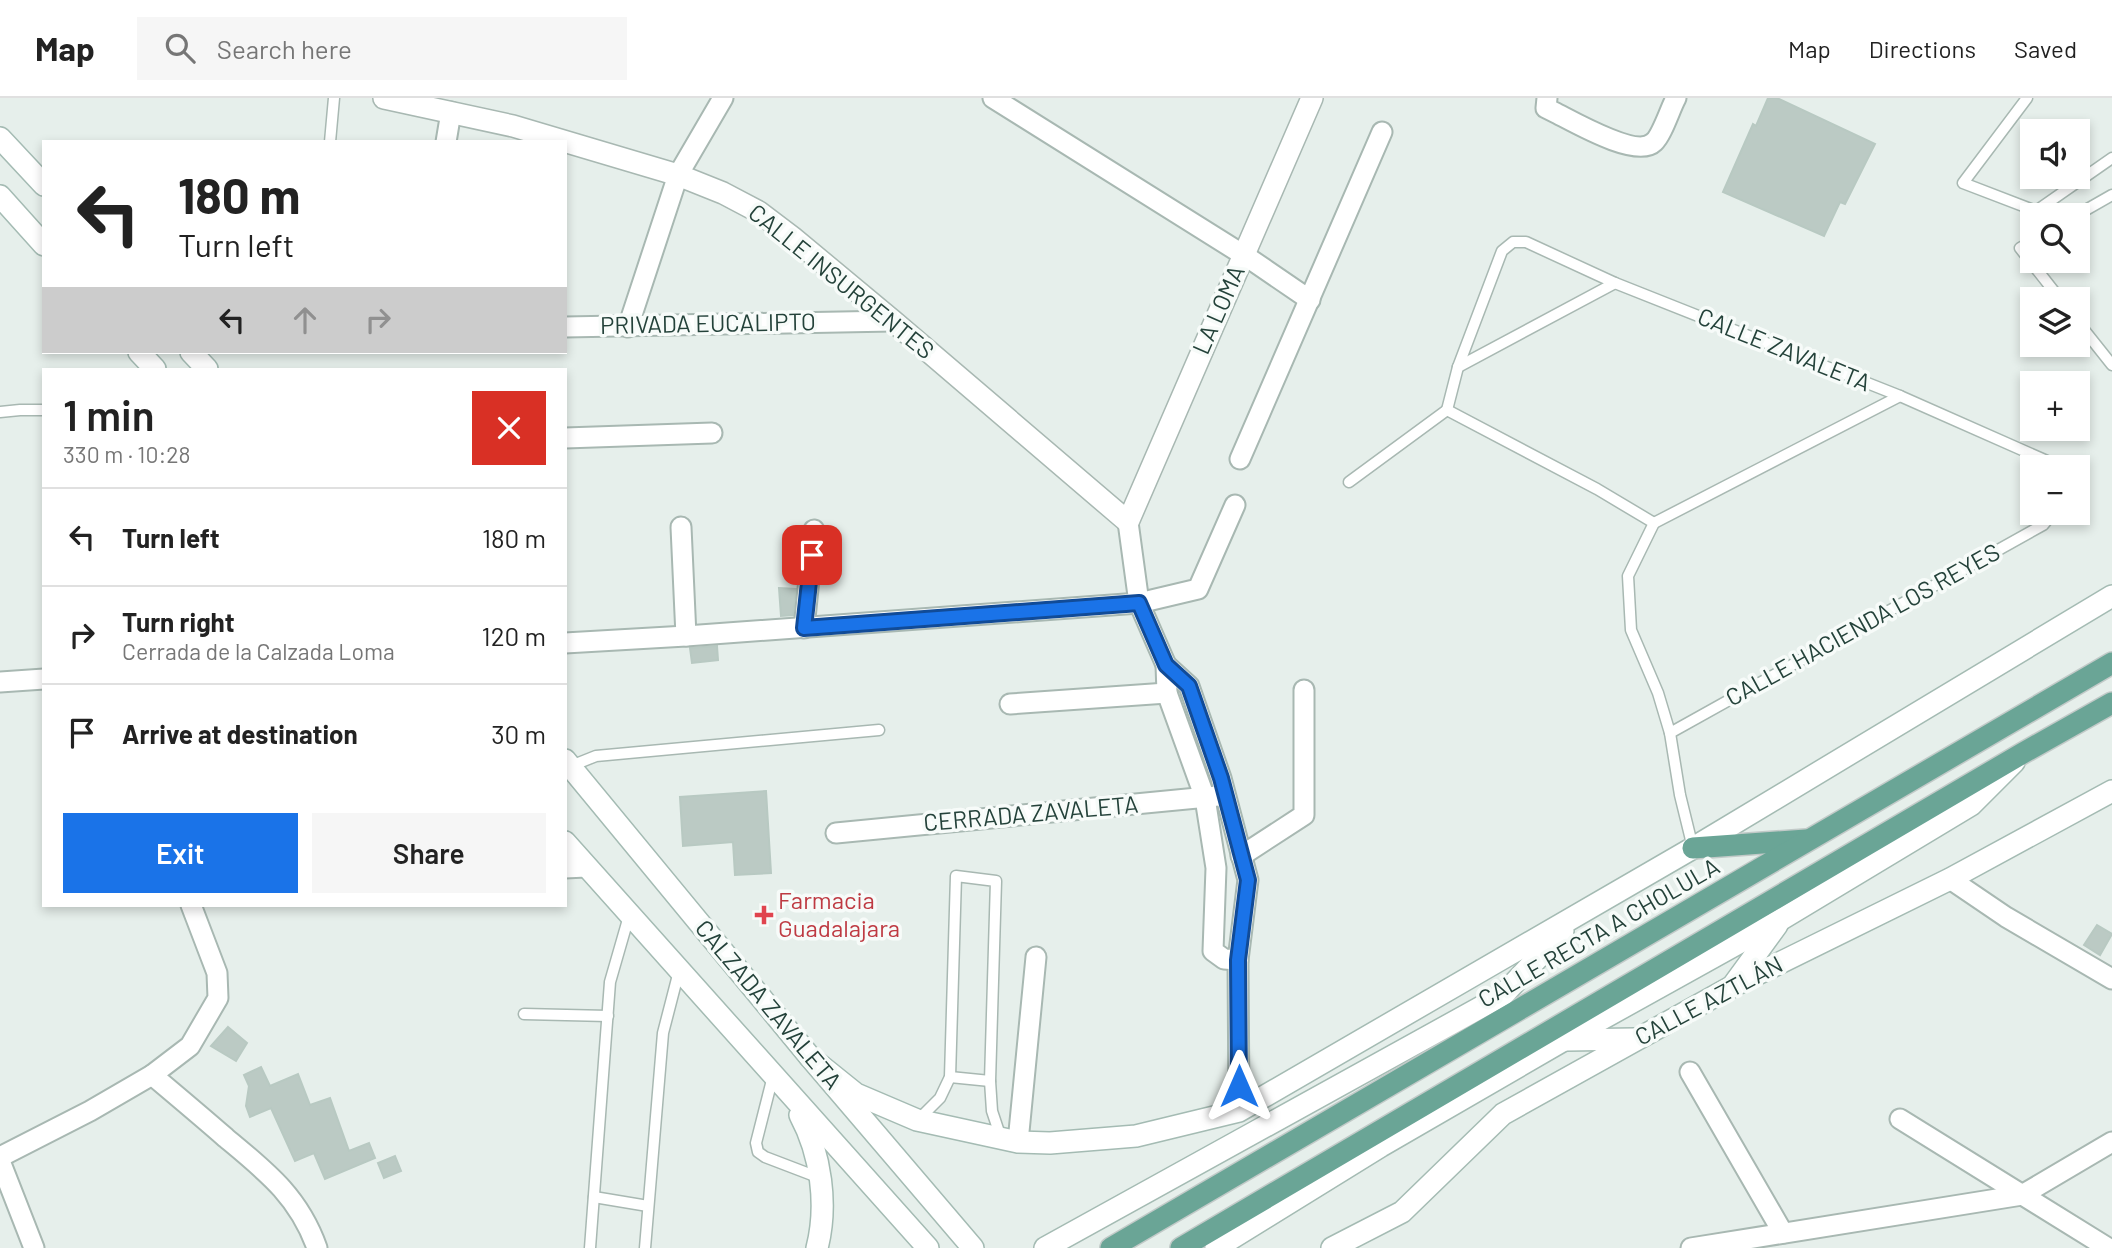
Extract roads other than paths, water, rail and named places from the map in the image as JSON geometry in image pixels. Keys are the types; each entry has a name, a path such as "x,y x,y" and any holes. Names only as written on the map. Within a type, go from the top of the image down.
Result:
{"main road":[{"name":"CALLE INSURGENTES","path":"384,98 451,112 537,140"},
{"name":"LA LOMA","path":"1128,522 1312,98"},
{"path":"0,138 42,183"},
{"name":"CALLE INSURGENTES","path":"567,147 678,175 723,193 759,212 893,321 1128,522"},
{"path":"0,196 42,243"},
{"path":"141,354 154,368"},
{"path":"193,354 206,368"},
{"name":"CALLE RECTA A CHOLULA","path":"810,1057 856,1094 917,1120 1010,1141 1050,1143 1136,1136 1239,1111 1693,848 2112,596"},
{"name":"CALLE RECTA A CHOLULA","path":"1111,1248 2112,663"},
{"path":"1181,1248 2112,703"},
{"path":"1216,1248 1381,1146 1780,920 1972,805 2023,753"},
{"name":"CALZADA ZAVALETA","path":"568,763 810,1057 973,1248"},
{"name":"CALLE AZTLÁN","path":"1332,1248 1402,1212 1503,1114 1733,986 1950,879 2112,791"},
{"path":"1693,848 1812,840"},
{"name":"CALZADA ZAVALETA","path":"567,847 576,867 630,915 928,1248"},
{"path":"1045,1248 1503,995 1578,914"},
{"path":"1733,986 1780,920"},
{"path":"1564,1040 1639,1039"},
{"path":"780,1082 810,1134 820,1178 822,1230 817,1248"}],"street":[{"path":"628,327 678,175 723,98"},
{"path":"993,98 1310,300"},
{"path":"1546,98 1546,108 1630,148 1644,148 1655,142 1675,98"},
{"path":"446,140 451,112"},
{"path":"1240,459 1382,132"},
{"name":"PRIVADA EUCALIPTO","path":"567,327 893,321"},
{"path":"567,438 712,433"},
{"path":"567,643 1139,603 1198,589 1235,505"},
{"path":"1128,522 1139,603 1166,665 1167,693 1205,798 1216,868 1213,951 1224,959 1238,960"},
{"path":"681,527 686,636"},
{"path":"804,628 814,530"},
{"path":"1166,665 1189,686 1226,795 1248,880 1238,960 1239,1111"},
{"path":"0,682 42,679"},
{"path":"1241,856 1304,815 1304,690"},
{"path":"1010,704 1167,693"},
{"name":"CERRADA ZAVALETA","path":"836,832 1226,795"},
{"path":"1950,879 2006,917 2112,979"},
{"path":"34,1248 0,1159 152,1076 190,1046 218,999 217,973 192,907"},
{"path":"1010,1141 1036,957"},
{"path":"1690,1072 1783,1233"},
{"path":"152,1076 274,1178 295,1202 309,1225 317,1248"},
{"path":"1900,1119 2108,1248"},
{"path":"1691,1248 2022,1195 2112,1142"}],"lane":[{"path":"330,140 334,98"},
{"path":"2027,98 1963,183 2036,211 2112,158"},
{"path":"2090,208 2112,195"},
{"name":"CALLE ZAVALETA","path":"1458,367 1502,251 1513,242 1526,242 1615,283 1900,396 2033,455"},
{"path":"2040,273 2051,287"},
{"path":"1349,482 1447,410 1458,367 1615,283"},
{"path":"2090,337 2112,365"},
{"path":"1693,848 1680,794 1670,733 1658,693 1631,630 1628,576 1654,523 1900,396"},
{"path":"0,412 42,410"},
{"path":"1447,410 1597,489 1654,523"},
{"name":"CALLE HACIENDA LOS REYES","path":"1670,733 2043,525"},
{"path":"568,763 596,756 879,730"},
{"path":"917,1120 940,1098 950,1077 956,876 996,881 990,1081 992,1111 1010,1141"},
{"path":"590,1248 610,982 630,915"},
{"path":"645,1248 663,1033 679,970"},
{"path":"524,1014 608,1016"},
{"path":"950,1077 990,1081"},
{"path":"780,1082 756,1143 758,1152 820,1178"},
{"path":"594,1198 648,1206"}],"place":[{"name":"Farmacia Guadalajara","path":"764,915"}]}
